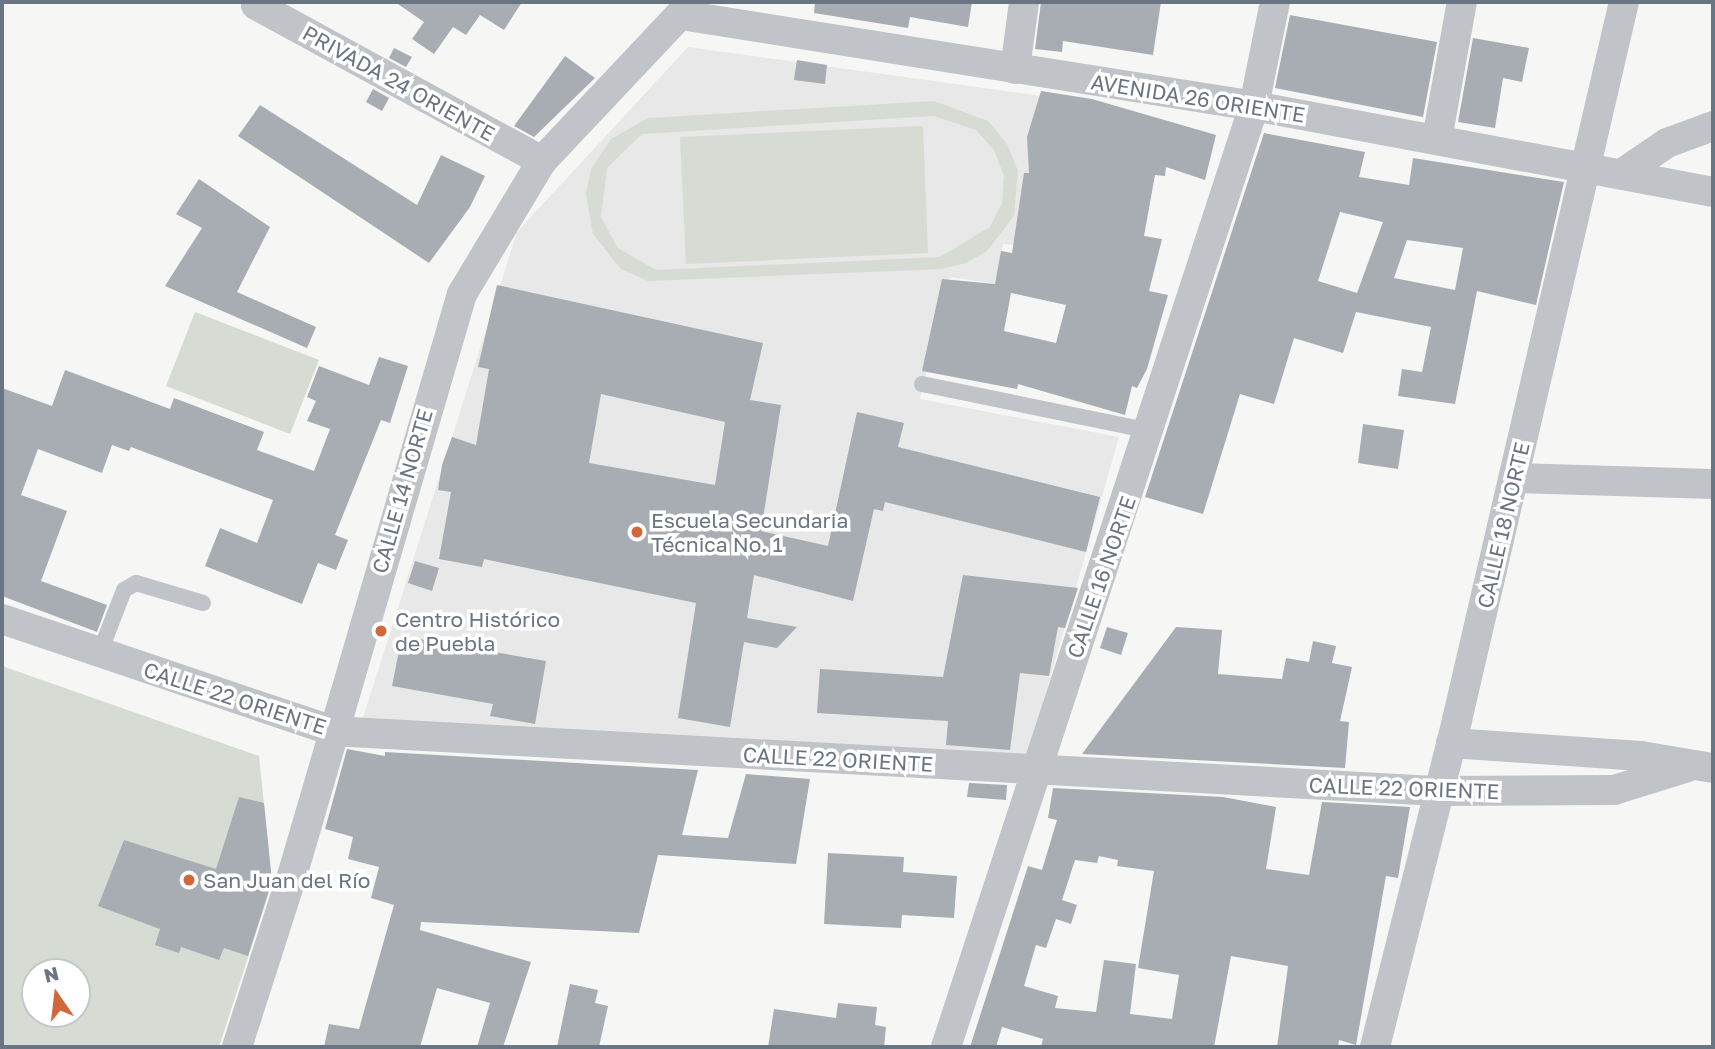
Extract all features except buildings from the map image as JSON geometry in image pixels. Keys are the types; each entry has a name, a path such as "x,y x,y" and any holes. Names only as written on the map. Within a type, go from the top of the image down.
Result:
{"street":[{"path":"1015,69 1024,2"},
{"name":"CALLE 16 NORTE","path":"946,1047 1150,431 1254,106 1275,2"},
{"path":"1437,139 1462,2"},
{"name":"CALLE 18 NORTE","path":"1375,1047 1451,743 1625,2"},
{"name":"PRIVADA 24 ORIENTE","path":"256,5 542,160"},
{"name":"AVENIDA 26 ORIENTE","path":"687,9 1015,69 1254,106 1713,191"},
{"name":"CALLE 14 NORTE","path":"237,1047 462,293 542,160 687,9"},
{"path":"1623,173 1667,143 1713,126"},
{"path":"1514,478 1713,484"},
{"name":"CALLE 22 ORIENTE","path":"2,619 332,731 1438,792 1614,790 1701,768"},
{"name":"CALLE 22 ORIENTE","path":"1451,743 1641,756 1701,768"}],"lane":[{"path":"922,384 1150,431"},
{"path":"100,652 124,590 136,583 203,603"}],"shaded area":[{"path":"688,47 1048,97 1026,246 1003,244 998,284 950,277 920,399 1119,437 1027,759 363,718 517,232"},
{"path":"934,101 988,121 1007,144 1018,171 1014,216 987,251 966,263 942,269 648,281 621,269 593,234 586,194 591,169 611,139 648,118","holes":["934,116 976,130 994,150 1004,176 1002,203 990,227 940,257 656,270 618,248 601,217 607,168 642,134"]},
{"path":"923,126 928,253 686,264 680,137"},
{"path":"195,312 319,360 290,434 166,386"},
{"path":"2,666 259,756 272,883 219,1047 2,1047"}],"place":[{"name":"Escuela Secundaria Técnica No. 1","path":"637,532"},
{"name":"Centro Histórico de Puebla","path":"381,631"},
{"name":"San Juan del Río","path":"189,880"}]}
